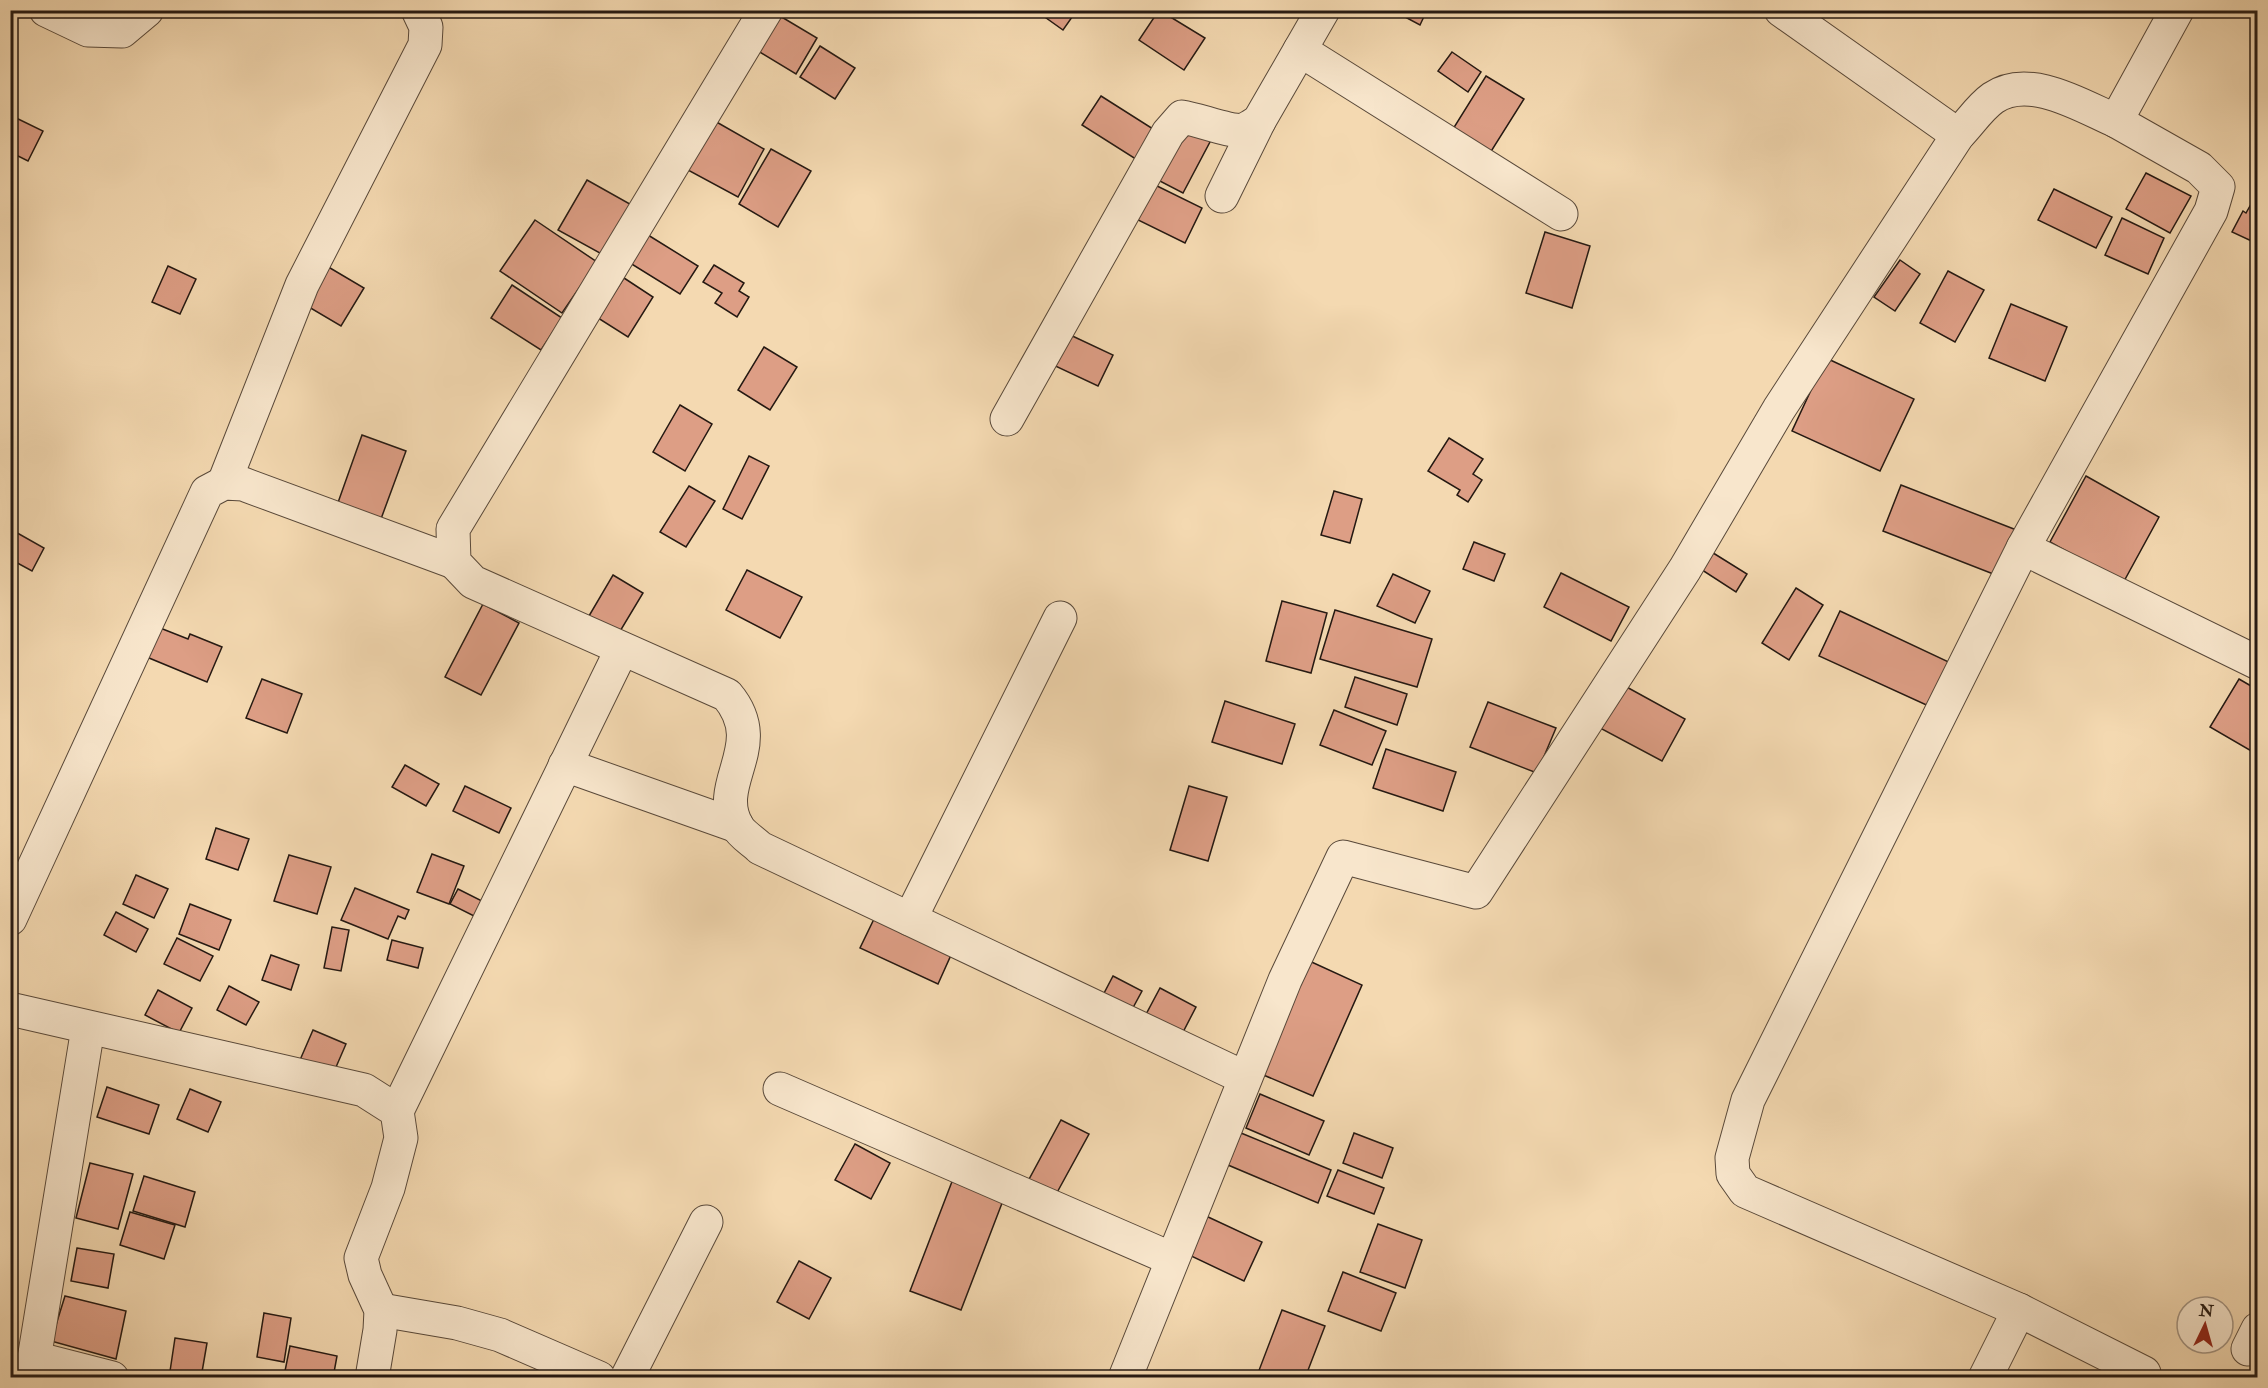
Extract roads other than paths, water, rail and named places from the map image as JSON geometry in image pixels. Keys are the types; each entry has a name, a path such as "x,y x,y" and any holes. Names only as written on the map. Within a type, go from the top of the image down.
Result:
{"street":[{"path":"46,10 88,30 122,31 147,10"},
{"path":"224,483 302,285 424,45 426,27 418,10"},
{"path":"454,562 453,529 766,10"},
{"path":"1222,196 1259,121 1323,10"},
{"path":"1781,10 1958,135"},
{"path":"2116,120 2177,10"},
{"path":"1300,50 1561,214"},
{"path":"1125,1377 1285,980 1343,857 1476,892 1685,569 1779,409 1958,135 1994,97 2021,89 2053,92 2116,120 2199,168 2218,187 2211,211 2023,548 1748,1100 1732,1158 1733,1174 1745,1191 2019,1310 2144,1373"},
{"path":"1007,419 1168,133 1182,117 1199,119 1230,130 1242,131 1259,121"},
{"path":"14,900 207,492 224,483 243,484 454,562 473,582 727,695 739,710 745,732 730,800 737,826"},
{"path":"2023,548 2258,663"},
{"path":"910,919 1060,618"},
{"path":"372,1377 381,1310 365,1275 361,1258 388,1188 401,1138 397,1112 622,649"},
{"path":"565,765 737,826 760,848 1245,1078"},
{"path":"10,1010 364,1090 397,1112"},
{"path":"88,1028 32,1368 112,1377"},
{"path":"780,1089 1172,1260"},
{"path":"627,1377 706,1222"},
{"path":"381,1310 457,1323 500,1335 599,1377"},
{"path":"1985,1377 2019,1310"}]}
